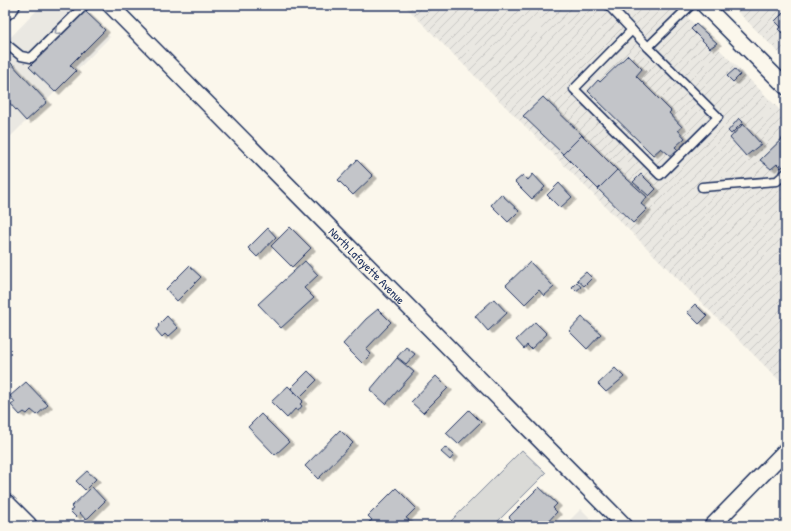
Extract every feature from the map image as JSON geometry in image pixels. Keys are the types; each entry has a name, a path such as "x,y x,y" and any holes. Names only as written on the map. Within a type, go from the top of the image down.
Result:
{"street":[{"path":"5,9 9,5"},
{"name":"North Lafayette Avenue","path":"110,5 625,526"},
{"path":"704,5 786,88"},
{"path":"712,526 786,450"},
{"path":"6,509 26,526"}],"lane":[{"path":"5,43 21,56 31,58 85,5"},
{"path":"608,5 718,117 660,175 574,89 632,30"},
{"path":"648,47 691,5"},
{"path":"702,187 777,181 786,173"}],"shaded area":[{"path":"42,5 79,5 110,37 5,142 5,43"},
{"path":"404,5 675,5 786,116 786,387"},
{"path":"731,5 786,5 786,60"},
{"path":"522,450 546,473 493,526 446,526"},
{"path":"581,509 598,526 564,526"}],"building":[{"path":"85,11 105,30 70,65 76,71 55,92 29,67"},
{"path":"783,13 786,15 786,37 778,29 781,27 775,21"},
{"path":"696,24 717,43 710,48 691,29"},
{"path":"628,55 642,69 636,76 671,111 669,113 682,127 678,130 685,138 675,147 680,152 673,158 661,148 653,155 588,91 598,80 600,82"},
{"path":"5,59 9,63 10,62 47,102 26,121 5,98"},
{"path":"735,69 740,75 733,82 727,76"},
{"path":"543,97 582,135 563,154 523,116"},
{"path":"739,118 743,122 731,134 728,131"},
{"path":"743,124 761,144 746,156 730,138"},
{"path":"582,135 617,170 598,189 563,154"},
{"path":"786,135 786,163 781,168 777,164 771,169 760,160"},
{"path":"357,160 373,176 353,195 338,180"},
{"path":"617,170 647,197 641,204 647,209 633,223 598,189"},
{"path":"533,174 545,187 532,199 515,182 523,175 528,180"},
{"path":"641,174 656,189 649,196 633,182"},
{"path":"559,183 572,197 560,208 547,195"},
{"path":"501,194 519,211 508,222 491,205"},
{"path":"290,227 311,248 292,267 271,246"},
{"path":"268,228 276,237 257,257 248,248"},
{"path":"305,261 318,275 304,288 314,298 281,328 258,304"},
{"path":"530,262 554,287 544,296 539,290 525,304 506,285"},
{"path":"189,266 201,277 177,301 166,289"},
{"path":"586,272 592,278 584,286 577,280"},
{"path":"577,282 581,287 576,291 572,287"},
{"path":"494,299 507,313 488,331 475,316"},
{"path":"695,304 707,316 699,324 687,312"},
{"path":"378,309 391,322 366,349 371,354 362,363 343,344 366,319"},
{"path":"167,316 178,328 168,337 165,334 162,337 156,330 159,326 158,325"},
{"path":"582,317 601,334 587,349 569,331"},
{"path":"535,322 547,334 531,349 527,345 524,349 516,340"},
{"path":"406,347 415,354 406,364 397,357"},
{"path":"397,358 414,372 386,404 370,390"},
{"path":"615,368 624,377 606,392 598,384"},
{"path":"308,371 317,380 300,397 291,388"},
{"path":"436,376 448,388 423,413 411,402"},
{"path":"26,382 48,405 37,415 31,410 27,414 24,412 20,415 11,405 15,402 10,396"},
{"path":"288,386 303,401 300,404 302,406 298,411 295,409 287,418 271,402"},
{"path":"469,410 481,422 458,444 446,433"},
{"path":"261,414 289,442 275,455 248,427"},
{"path":"340,430 353,443 318,479 305,466"},
{"path":"445,447 454,455 450,460 441,452"},
{"path":"87,471 96,479 85,490 76,481"},
{"path":"92,487 105,501 88,518 85,519 80,513 76,517 70,511 73,509 71,507"},
{"path":"539,487 557,504 553,508 557,512 544,526 518,526 509,517"},
{"path":"396,488 416,508 406,518 409,520 403,526 400,524 398,526 369,526 368,523 372,520 368,516"}]}
